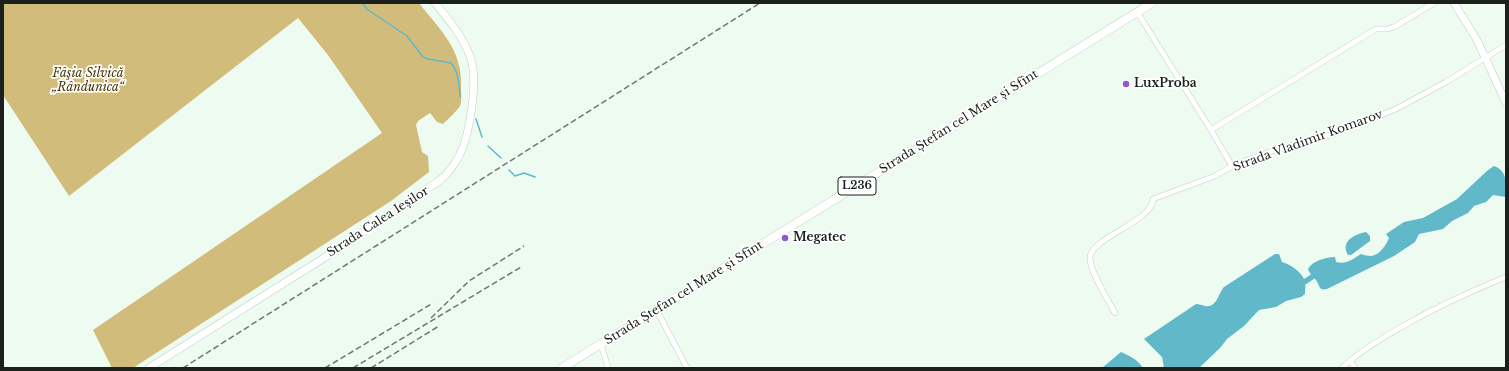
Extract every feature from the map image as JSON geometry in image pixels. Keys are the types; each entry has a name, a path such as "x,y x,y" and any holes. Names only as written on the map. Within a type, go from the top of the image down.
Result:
{"main road":[{"name":"Strada Ștefan cel Mare și Sfînt","path":"562,368 1152,3"}],"street":[{"name":"Strada Calea Ieșilor","path":"149,368 335,250 439,181 451,169 462,151 469,121 474,85 474,68 464,43 449,20 435,3"},
{"path":"1211,130 1376,29 1387,29 1394,27 1434,3"},
{"path":"1454,3 1477,40 1506,103"},
{"path":"1137,12 1232,166"},
{"name":"Strada Vladimir Komarov","path":"1114,313 1095,274 1090,260 1092,251 1106,239 1145,214 1153,204 1153,198 1215,176 1232,166 1272,152 1334,134 1389,112 1446,82 1506,45"},
{"path":"1342,368 1368,347 1411,322 1469,292 1506,277"},
{"path":"656,309 687,368"},
{"path":"601,344 608,368"},
{"path":"1350,361 1355,368"}],"green space":[{"name":"Fâşia Silvică „Rândunica“","path":"3,3 419,3 442,32 454,52 461,75 461,104 443,124 437,122 430,113 418,121 416,125 422,152 428,156 429,172 391,201 133,368 112,368 93,330 382,133 328,55 298,18 69,196 3,95"}],"water":[{"path":"1494,166 1499,168 1504,175 1506,183 1506,197 1493,195 1486,202 1474,206 1468,213 1452,221 1443,229 1419,234 1415,242 1394,256 1327,289 1322,289 1312,276 1308,269 1310,266 1324,259 1335,257 1336,262 1343,263 1361,254 1371,256 1377,254 1384,247 1389,238 1386,234 1404,222 1423,218 1457,199"},
{"path":"1366,232 1370,236 1370,241 1351,255 1348,255 1346,250 1347,242 1353,236"},
{"path":"1275,254 1279,254 1282,262 1301,274 1305,282 1305,294 1301,297 1286,301 1276,307 1259,310 1244,326 1227,339 1220,348 1199,368 1164,368 1162,357 1144,339 1196,304 1205,306 1212,305 1217,300 1224,287"},
{"path":"1121,352 1136,360 1143,368 1102,368"}],"waterway":[{"path":"362,3 368,10 407,36 423,57 451,63 457,75 460,97"},
{"path":"476,119 482,137"},
{"path":"488,146 501,158"},
{"path":"509,170 515,176 524,173 535,177"},
{"path":"1306,281 1312,277"}],"railway":[{"path":"183,368 760,3"},
{"path":"431,318 469,281 524,246"},
{"path":"353,368 521,267"},
{"path":"325,368 433,303"},
{"path":"371,368 439,326"}],"place":[{"name":"LuxProba","path":"1126,84"},
{"name":"Megatec","path":"785,238"}]}
